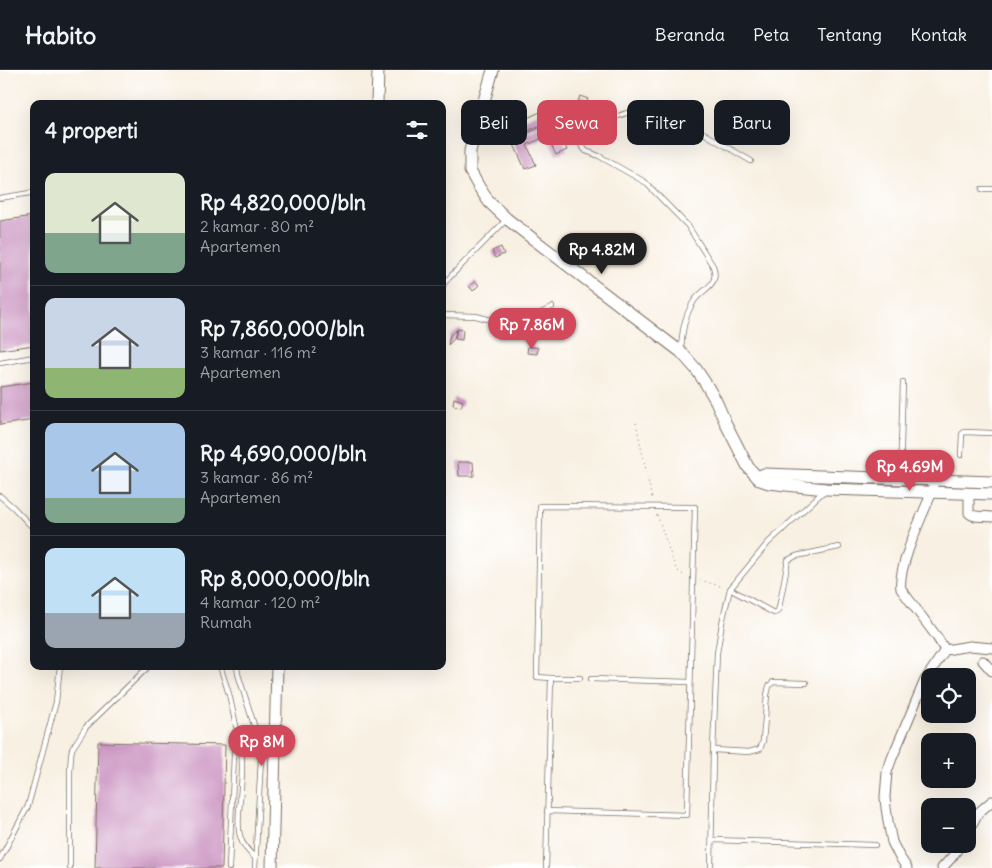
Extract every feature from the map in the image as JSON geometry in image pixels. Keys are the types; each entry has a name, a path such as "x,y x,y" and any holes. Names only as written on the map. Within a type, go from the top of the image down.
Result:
{"street":[{"path":"376,100 378,70"},
{"path":"493,70 470,151 470,171 478,187 489,202 507,219 681,352 706,384 748,467 760,480 769,483 828,483 900,478 992,482"},
{"path":"933,480 932,492 904,563 900,583 901,589 938,637 945,650"},
{"path":"828,483 900,491 992,494"},
{"path":"969,494 971,515 992,517"},
{"path":"907,868 892,842 888,827 885,803 887,772 892,758 926,680 945,650 970,646 992,648"},
{"path":"983,661 992,671"},
{"path":"272,868 278,670"},
{"path":"976,817 992,801"},
{"path":"942,868 955,853"}],"lane":[{"path":"681,352 682,331 688,314 695,300 715,279 716,273 713,266 688,226 645,182 599,156 586,151 581,145 582,140 585,135 612,118 626,112 642,110 662,111 673,115 751,161"},
{"path":"982,190 992,189"},
{"path":"0,198 30,193"},
{"path":"446,281 507,219"},
{"path":"446,315 476,316 514,324 525,322 552,307"},
{"path":"0,363 30,358"},
{"path":"900,491 903,382"},
{"path":"961,456 962,434 964,432 992,433"},
{"path":"711,868 712,750 717,653 730,589 768,543 828,483"},
{"path":"0,496 30,525"},
{"path":"547,810 687,815 695,507 540,506 537,678 580,678"},
{"path":"730,589 774,613 777,612 788,560 796,556 839,547"},
{"path":"0,859 28,806 56,702 60,670"},
{"path":"70,868 70,755 86,727 145,670"},
{"path":"221,670 241,744 240,837 245,848 256,858"},
{"path":"238,670 258,741 261,759 255,868"},
{"path":"546,868 550,678"},
{"path":"591,679 690,682"},
{"path":"712,750 748,752 760,749 763,740 767,694 770,685 773,682 806,684"},
{"path":"229,868 234,755 237,730"},
{"path":"712,840 875,845"}],"path":[{"path":"636,423 652,499"},
{"path":"658,516 675,568 686,577"},
{"path":"694,579 730,589"}],"building":[{"path":"580,96 588,99 588,100 579,100"},
{"path":"537,114 537,127 527,131 527,118"},
{"path":"537,129 537,140 527,145 527,133"},
{"path":"514,145 527,145 536,165 525,169"},
{"path":"551,145 565,145 567,150 556,155"},
{"path":"30,216 30,346 0,350 0,221"},
{"path":"501,247 504,254 495,258 492,251"},
{"path":"475,281 479,285 473,291 469,286"},
{"path":"457,329 463,330 462,340 455,339"},
{"path":"456,330 454,339 448,345 450,335"},
{"path":"528,346 538,348 537,354 527,353"},
{"path":"30,383 30,421 0,425 0,387"},
{"path":"454,398 463,401 461,407 453,405"},
{"path":"458,462 473,462 474,476 459,476"},
{"path":"98,742 225,745 222,868 95,868"}]}
